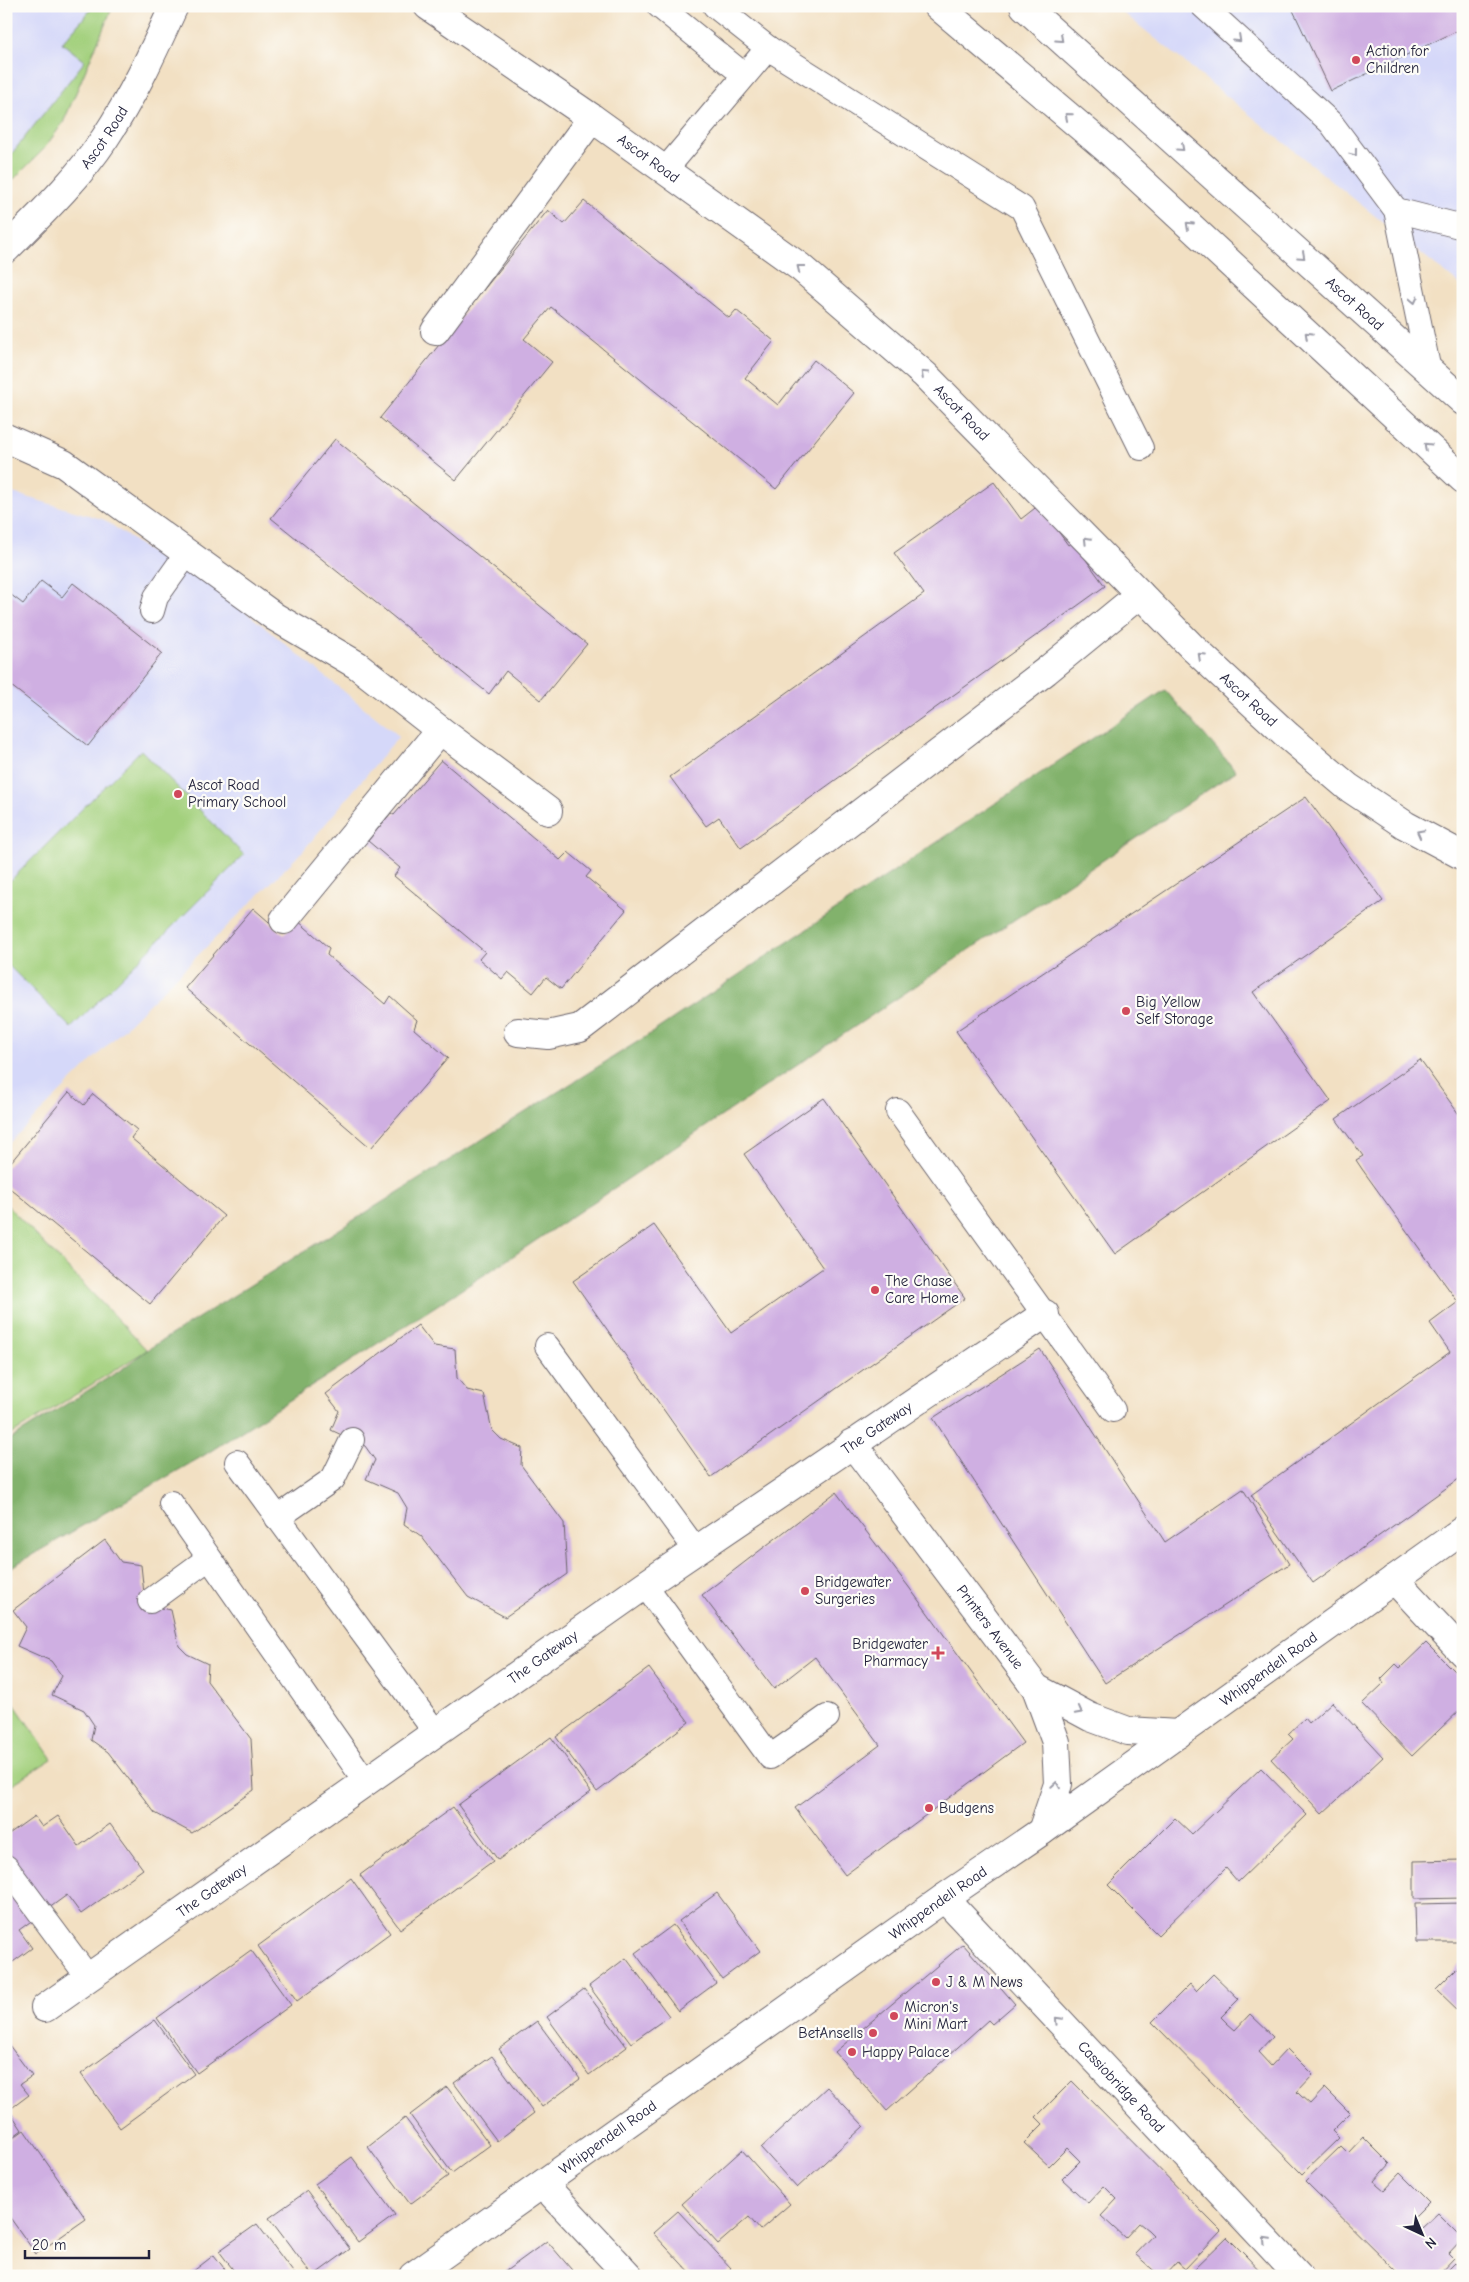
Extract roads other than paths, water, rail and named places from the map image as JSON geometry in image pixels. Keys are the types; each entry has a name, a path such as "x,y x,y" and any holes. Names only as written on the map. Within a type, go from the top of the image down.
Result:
{"street":[{"name":"Ascot Road","path":"6,249 61,193 104,140 137,86 174,6"},
{"name":"Ascot Road","path":"428,6 592,118 800,267 925,375 1193,648 1280,730 1348,787 1406,825 1463,856"},
{"path":"938,6 1107,149 1463,479"},
{"name":"Ascot Road","path":"1024,6 1463,402"},
{"path":"435,331 592,118"},
{"path":"6,438 64,464 188,552 275,618 357,665 548,811"},
{"path":"518,1032 548,1036 580,1028 1046,671 1140,594"},
{"path":"284,920 440,730"},
{"name":"The Gateway","path":"45,2008 645,1585 1045,1314"},
{"name":"Printers Avenue","path":"852,1443 1036,1688 1090,1717 1128,1731 1178,1734"},
{"name":"Whippendell Road","path":"413,2276 944,1898 1042,1831 1463,1530"},
{"path":"1394,1579 1463,1654"},
{"path":"1036,1688 1056,1742 1058,1784 1042,1831"},
{"name":"Cassiobridge Road","path":"944,1898 1299,2276"},
{"path":"543,2184 629,2276"}],"lane":[{"path":"659,6 744,75"},
{"path":"715,6 768,48 1022,208 1141,448"},
{"path":"1202,6 1331,123 1396,210 1429,371"},
{"path":"664,170 768,48"},
{"path":"1396,210 1463,227"},
{"path":"152,611 156,596 188,552"},
{"path":"898,1111 1113,1410"},
{"path":"548,1346 696,1550"},
{"path":"277,1518 333,1479 352,1440"},
{"path":"237,1462 436,1733"},
{"path":"171,1503 366,1782"},
{"path":"150,1601 209,1558"},
{"path":"645,1585 770,1757 827,1717"},
{"path":"6,1867 88,1978"}],"place":[{"name":"Action for Children","path":"1356,60"},
{"name":"Ascot Road Primary School","path":"178,794"},
{"name":"Big Yellow Self Storage","path":"1126,1011"},
{"name":"The Chase Care Home","path":"875,1290"},
{"name":"Bridgewater Surgeries","path":"805,1591"},
{"name":"Bridgewater Pharmacy","path":"938,1653"},
{"name":"Budgens","path":"929,1808"},
{"name":"J & M News","path":"936,1982"},
{"name":"Micron's Mini Mart","path":"894,2016"},
{"name":"BetAnsells","path":"873,2033"},
{"name":"Happy Palace","path":"852,2052"}]}
